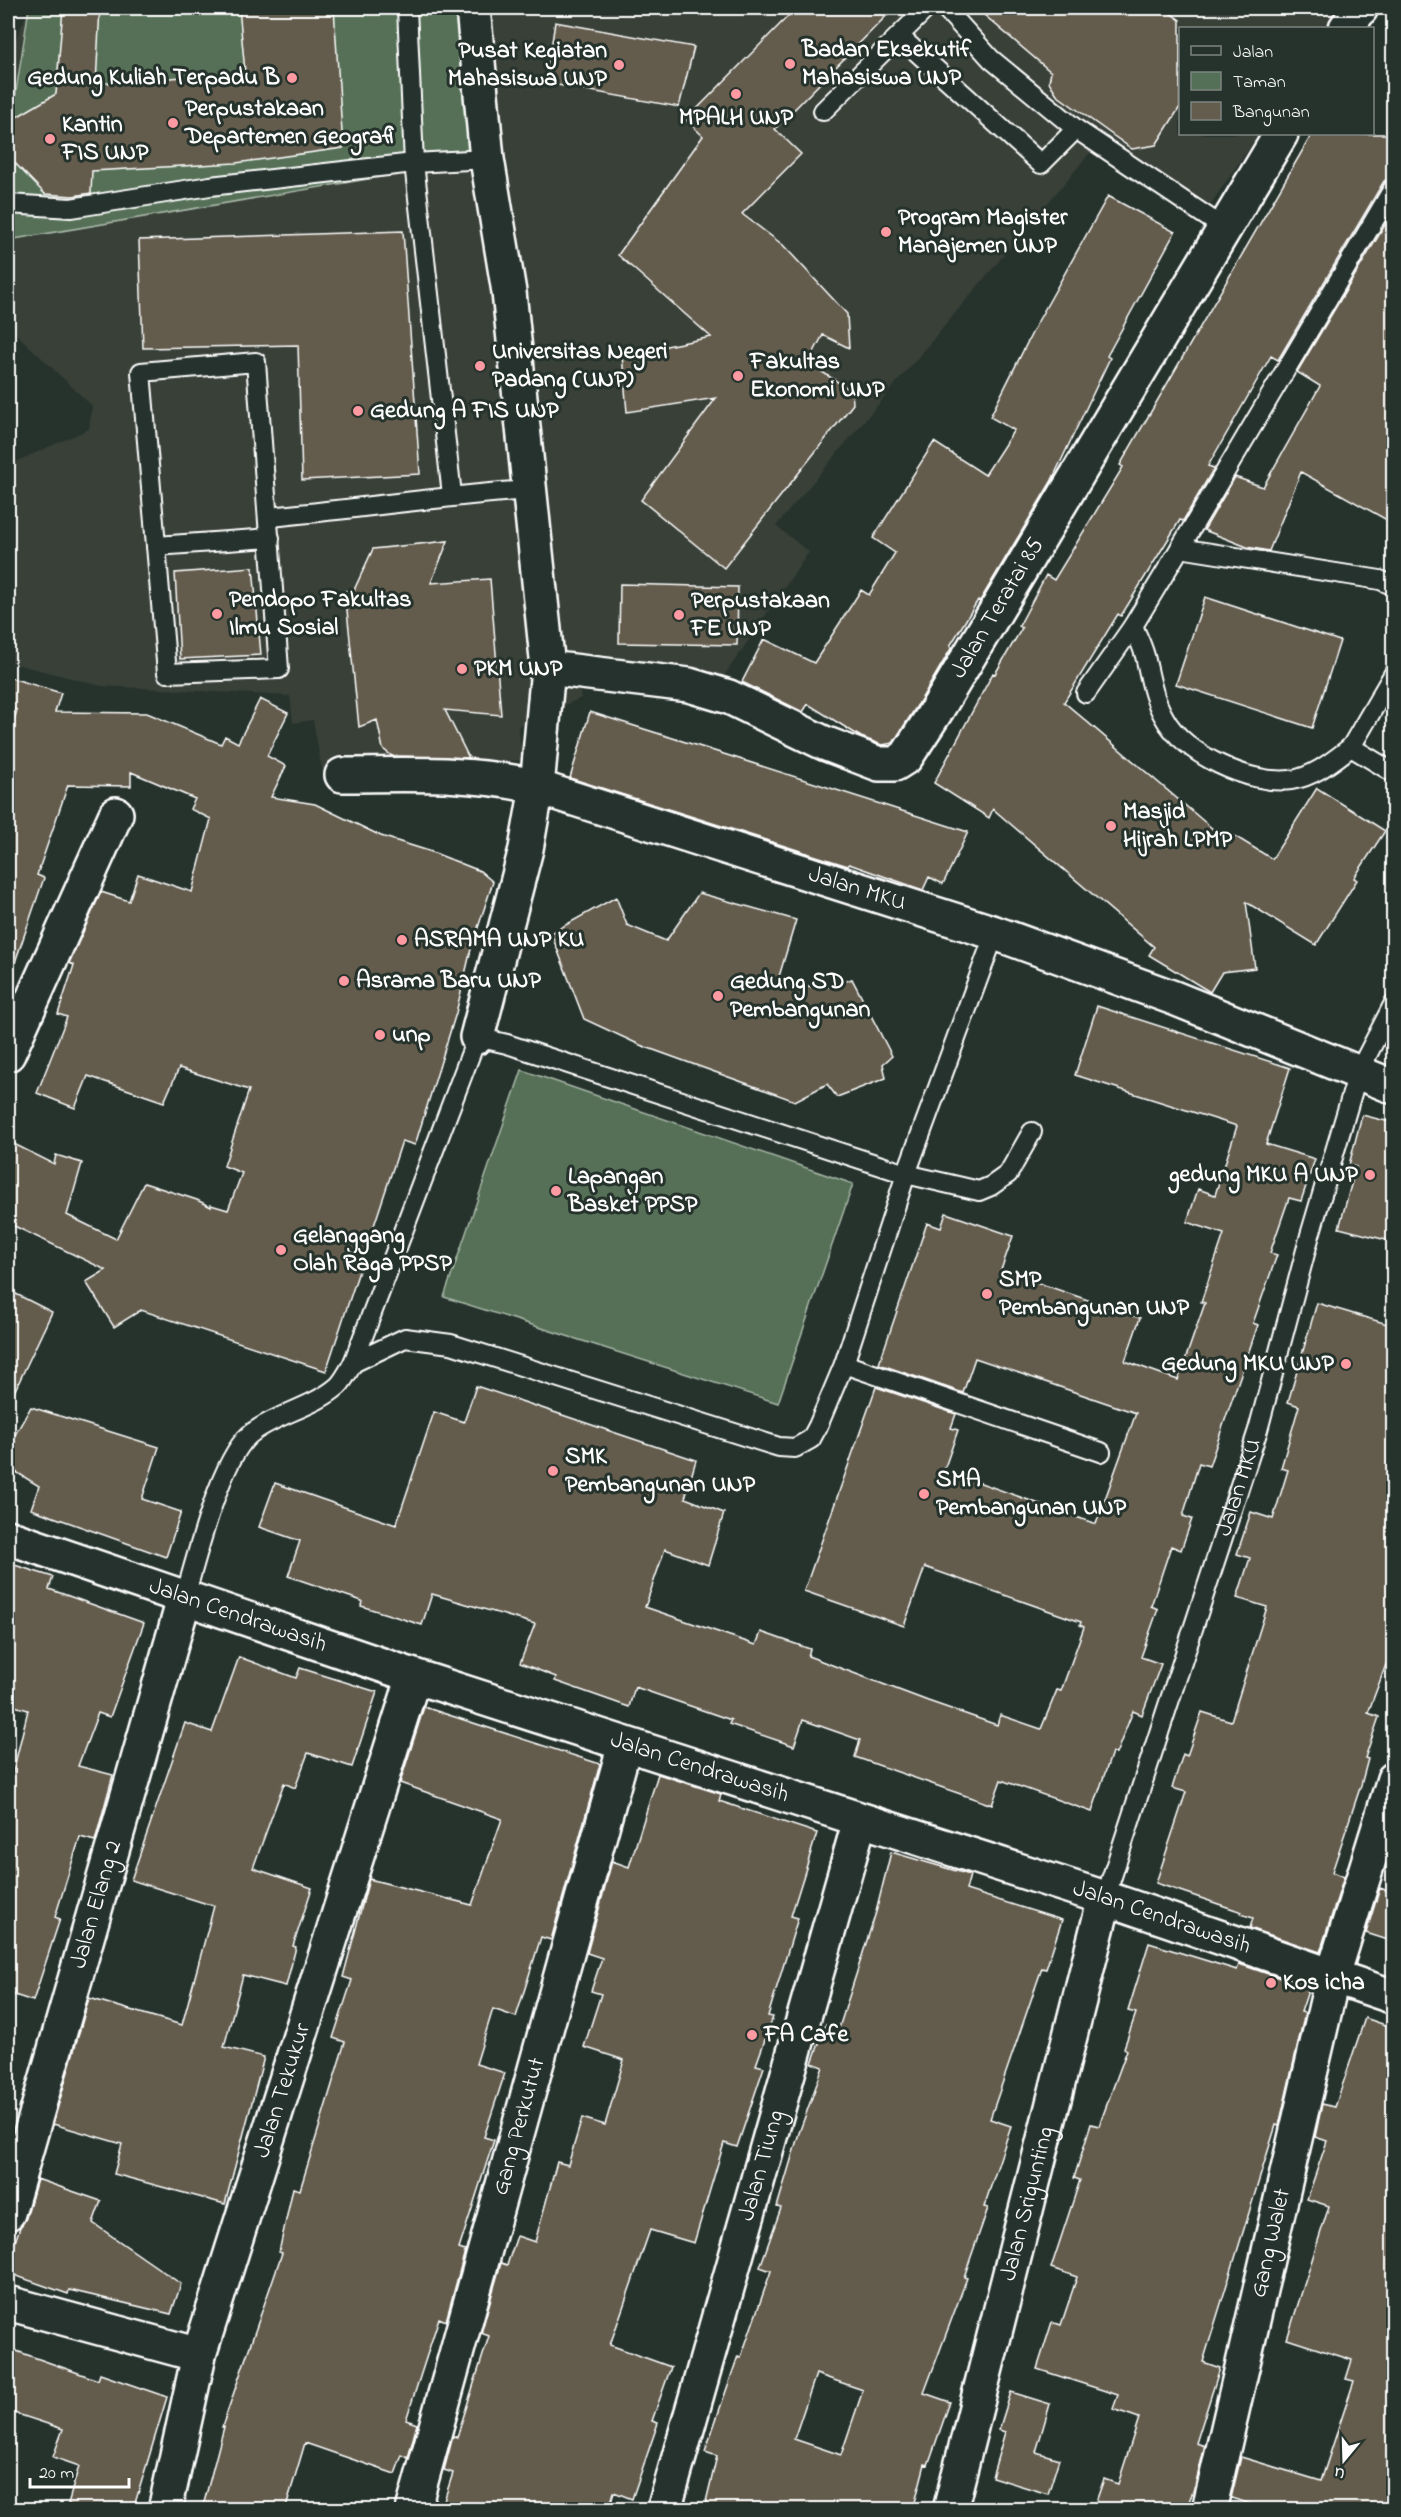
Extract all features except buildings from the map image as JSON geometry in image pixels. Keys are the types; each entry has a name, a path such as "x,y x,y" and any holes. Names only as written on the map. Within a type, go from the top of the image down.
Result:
{"street":[{"path":"472,8 487,159 509,292 548,668 537,788 526,849 477,1037"},
{"path":"1347,27 1361,8"},
{"name":"Jalan Teratai 85","path":"548,668 689,685 729,697 824,743 879,764 895,764 906,757 938,708 1280,135"},
{"name":"Jalan MKU","path":"342,775 470,776 511,781 537,788 994,933 1174,998 1394,1087"},
{"path":"8,1053 116,814"},
{"name":"Jalan Cendrawasih","path":"8,1537 414,1676 1105,1898 1394,1997"},
{"name":"Jalan Elang 2","path":"8,2213 185,1596"},
{"name":"Jalan Tekukur","path":"165,2510 199,2355 414,1676"},
{"name":"Gang Perkutut","path":"413,2510 625,1744"},
{"name":"Gang Walet","path":"1209,2510 1334,1975 1394,1779"},
{"name":"Jalan Tiung","path":"664,2510 860,1820"},
{"name":"Jalan Srigunting","path":"950,2510 1105,1898"},
{"path":"8,2303 199,2355"}],"lane":[{"path":"407,8 414,163 452,495"},
{"path":"823,111 927,8"},
{"path":"945,8 991,59 1076,129 1224,228"},
{"path":"899,36 1041,164 1076,129"},
{"path":"8,204 71,208 210,186 414,163 487,159"},
{"path":"1086,693 1133,626 1394,187"},
{"path":"256,362 269,517 279,669 167,674 141,372 256,362"},
{"path":"269,517 365,508 452,495 529,490"},
{"path":"156,546 270,538"},
{"path":"1180,548 1380,580 1394,586"},
{"path":"1133,626 1144,653 1154,696 1164,718 1187,746 1213,762 1253,776 1292,780 1329,764 1351,747 1394,674"},
{"path":"1351,747 1394,773"},
{"path":"354,1363 405,1338 451,1344 779,1447 795,1448 811,1439 844,1364 906,1174 994,933"},
{"path":"1358,1072 1394,1003"},
{"path":"185,1596 212,1510 238,1445 252,1432 287,1412 318,1400 340,1385 354,1363 477,1037 519,1048 906,1174 979,1191 1008,1174 1032,1132"},
{"name":"Jalan MKU","path":"1105,1898 1258,1430 1310,1235 1358,1072"},
{"path":"844,1364 1101,1452"}],"shaded area":[{"name":"Universitas Negeri Padang (UNP)","path":"29,8 1345,8 1331,27 1179,27 1179,135 1258,135 1197,224 1094,148 776,526 809,552 724,676 574,661 581,698 518,726 523,760 322,770 313,720 293,723 290,696 102,686 8,662 8,465 89,429 92,406 8,326 8,58"}],"green space":[{"path":"29,8 474,8 487,159 8,240 8,143"},
{"path":"522,1070 853,1184 778,1403 444,1297"}],"place":[{"name":"Badan Eksekutif Mahasiswa UNP","path":"790,64"},
{"name":"Pusat Kegiatan Mahasiswa UNP","path":"619,65"},
{"name":"Gedung Kuliah Terpadu B","path":"292,78"},
{"name":"MPALH UNP","path":"736,94"},
{"name":"Perpustakaan Departemen Geografi","path":"173,123"},
{"name":"Kantin FIS UNP","path":"50,139"},
{"name":"Program Magister Manajemen UNP","path":"886,232"},
{"name":"Universitas Negeri Padang (UNP)","path":"480,366"},
{"name":"Fakultas Ekonomi UNP","path":"738,376"},
{"name":"Gedung A FIS UNP","path":"358,411"},
{"name":"Pendopo Fakultas Ilmu Sosial","path":"217,614"},
{"name":"Perpustakaan FE UNP","path":"679,615"},
{"name":"PKM UNP","path":"462,669"},
{"name":"Masjid Hijrah LPMP","path":"1111,826"},
{"name":"ASRAMA UNP KU","path":"402,940"},
{"name":"Asrama Baru UNP","path":"344,981"},
{"name":"Gedung SD Pembangunan","path":"718,996"},
{"name":"unp","path":"380,1035"},
{"name":"gedung MKU A UNP","path":"1370,1175"},
{"name":"Lapangan Basket PPSP","path":"556,1191"},
{"name":"Gelanggang Olah Raga PPSP","path":"281,1250"},
{"name":"SMP Pembangunan UNP","path":"987,1294"},
{"name":"Gedung MKU UNP","path":"1346,1364"},
{"name":"SMK Pembangunan UNP","path":"553,1471"},
{"name":"SMA Pembangunan UNP","path":"924,1494"},
{"name":"Kos icha","path":"1271,1983"},
{"name":"FA Cafe","path":"752,2035"}]}
